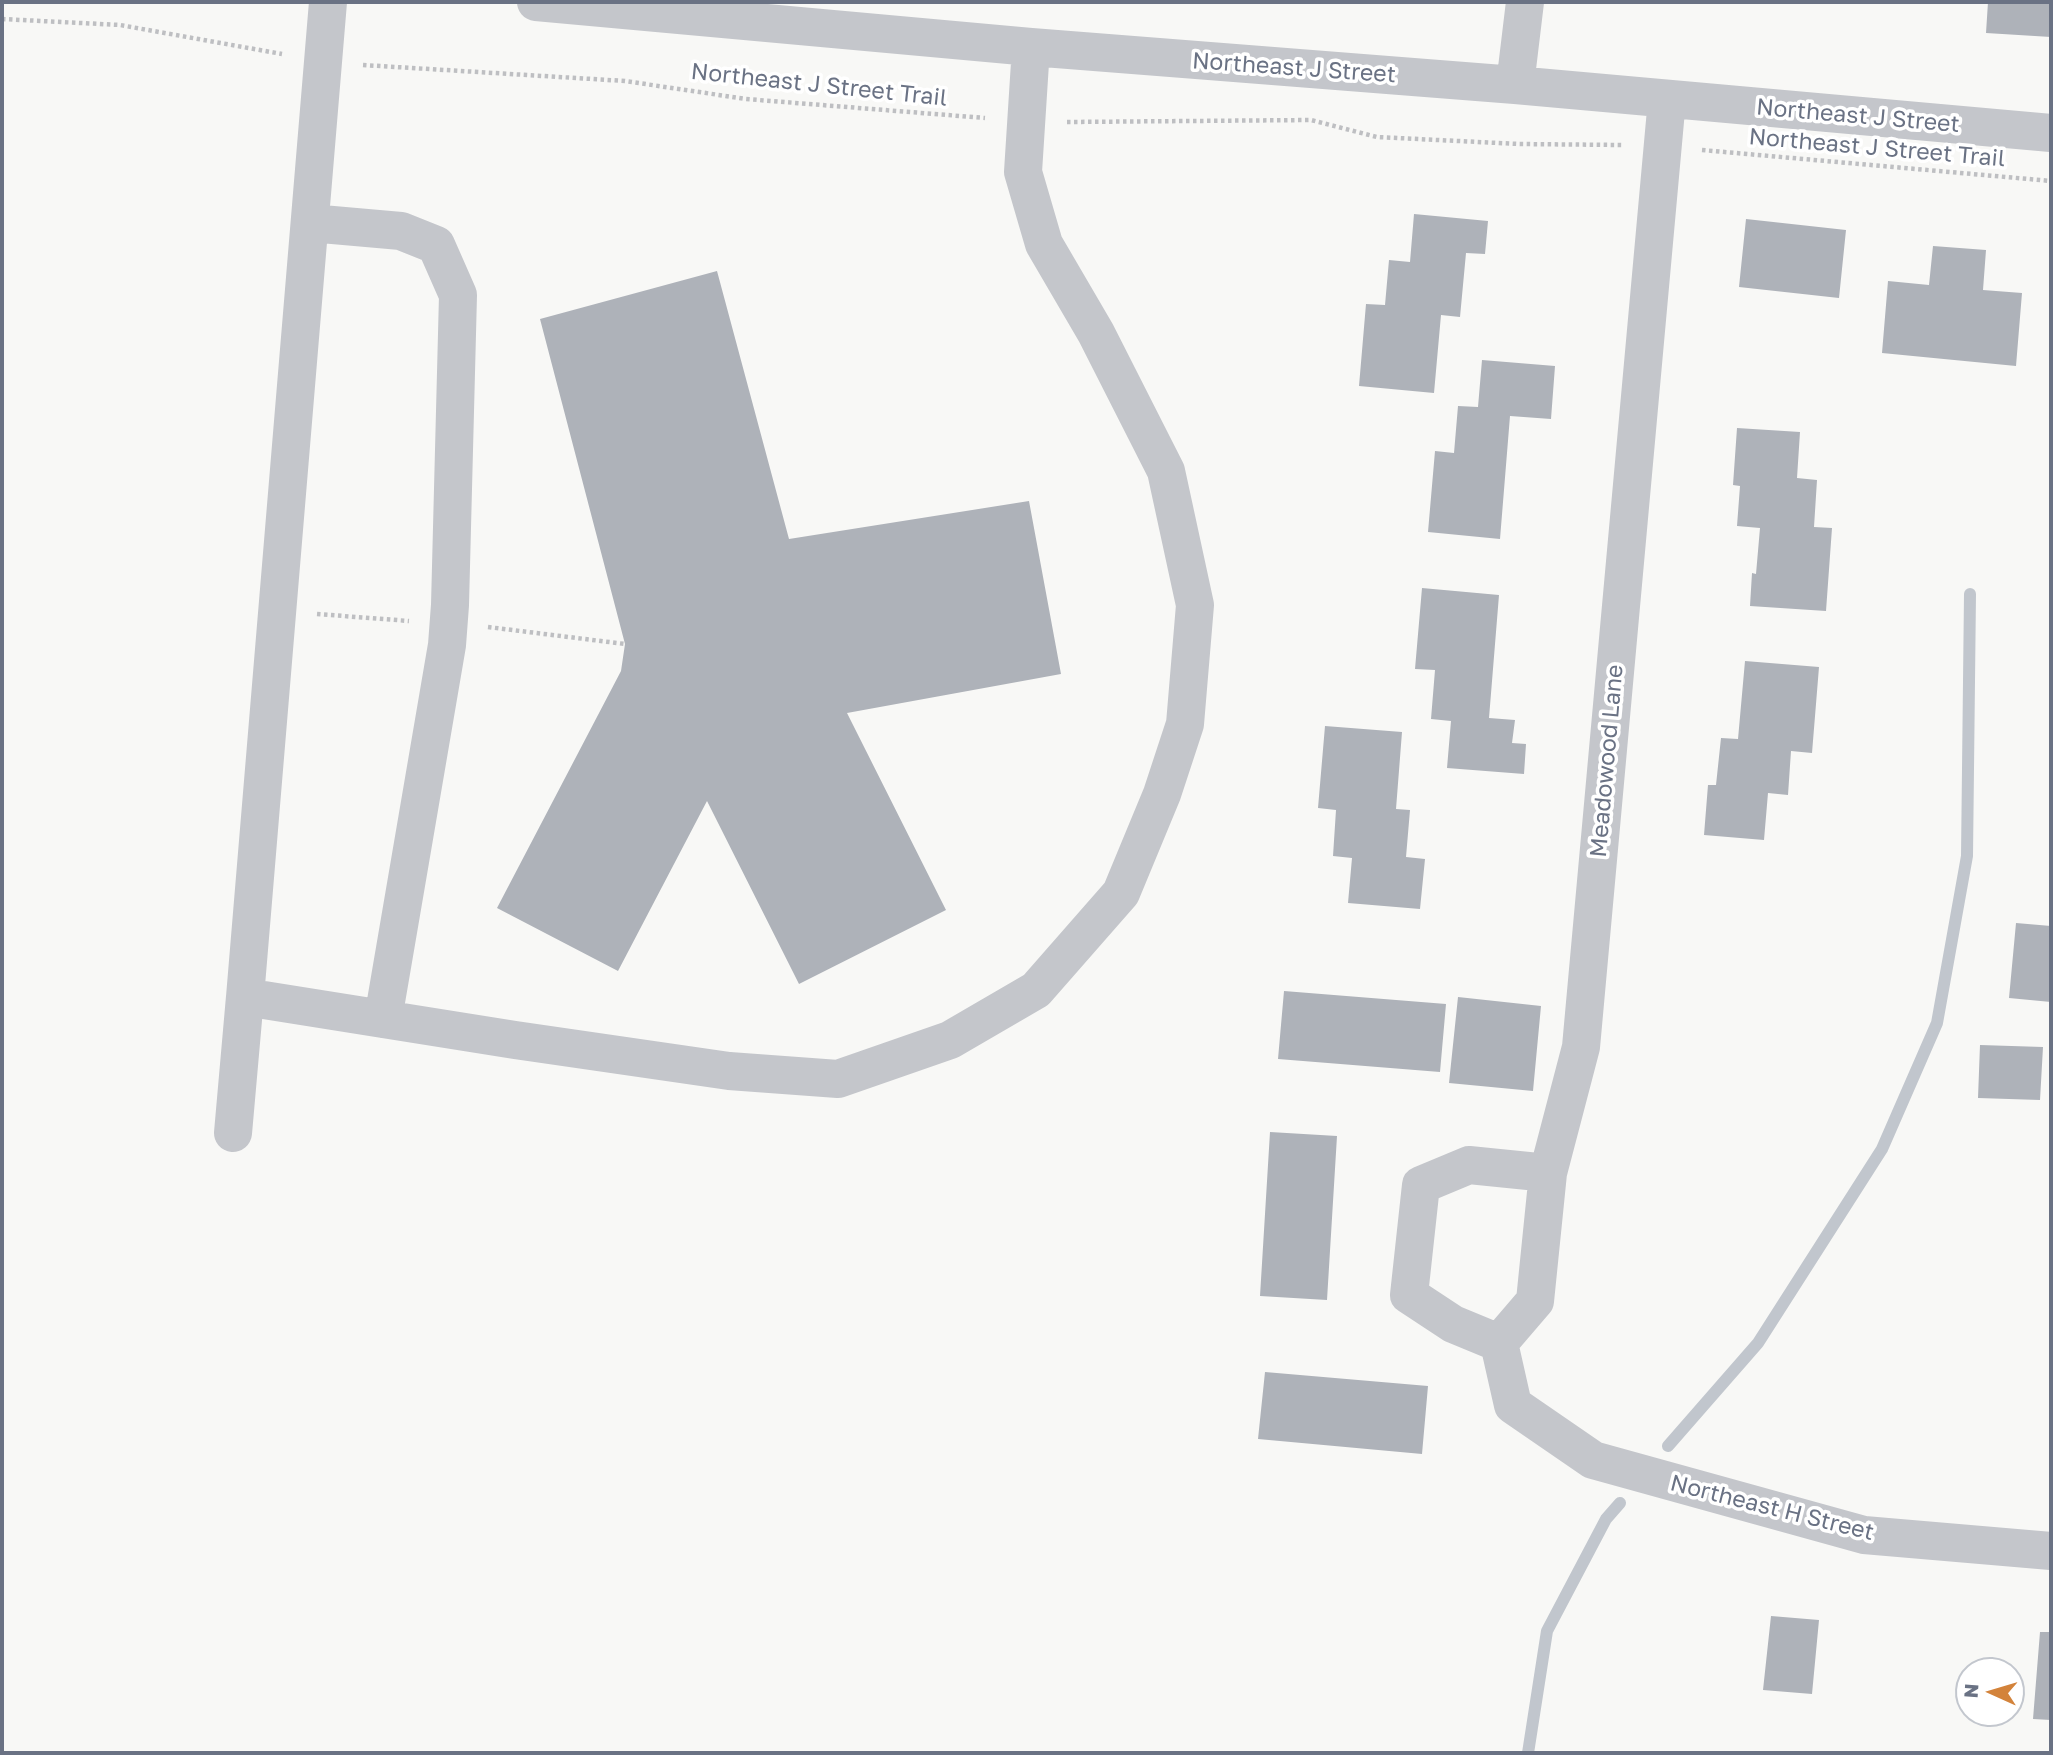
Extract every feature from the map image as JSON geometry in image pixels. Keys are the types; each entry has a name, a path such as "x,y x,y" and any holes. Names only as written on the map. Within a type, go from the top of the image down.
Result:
{"street":[{"path":"233,1133 328,2"},
{"name":"Northeast J Street","path":"536,2 1031,47 1515,85 2051,133"},
{"path":"1515,85 1525,2"},
{"path":"246,998 729,1071 838,1079 950,1040 1036,990 1121,893 1162,794 1185,724 1195,605 1166,471 1097,333 1044,244 1023,172 1031,47"},
{"name":"Meadowood Lane","path":"1499,1343 1535,1301 1548,1173 1581,1047 1667,99"},
{"path":"310,223 401,231 436,245 458,295 449,624 383,1019"},
{"path":"1499,1343 1453,1324 1409,1295 1421,1185 1469,1165 1548,1173"},
{"name":"Northeast H Street","path":"1499,1343 1513,1405 1594,1460 1864,1535 2051,1551"}],"path":[{"name":"Northeast J Street Trail","path":"2,19 120,25 248,50 360,64 625,80 746,99 1025,121 1311,121 1377,137 1519,144 1634,145"},
{"name":"Northeast J Street Trail","path":"1700,149 2051,181"},
{"path":"278,611 520,629 625,645"}],"building":[{"path":"1988,2 2051,2 2051,37 1986,33"},
{"path":"1414,214 1488,221 1485,254 1466,253 1460,317 1441,315 1434,393 1359,386 1366,304 1385,305 1389,260 1410,262"},
{"path":"1746,219 1846,230 1839,298 1739,287"},
{"path":"1933,246 1986,250 1983,290 2022,293 2016,366 1882,353 1888,281 1929,285"},
{"path":"717,271 789,539 1029,501 1061,674 847,713 946,910 799,984 707,801 618,971 497,908 621,671 625,644 540,319"},
{"path":"1482,360 1555,366 1551,419 1510,416 1500,539 1428,532 1435,451 1454,453 1458,406 1478,407"},
{"path":"1737,428 1800,432 1797,478 1817,480 1814,527 1832,528 1826,611 1750,606 1752,573 1756,574 1760,528 1737,526 1740,486 1733,485"},
{"path":"1422,588 1499,595 1489,718 1515,720 1512,743 1526,744 1524,774 1447,768 1451,721 1431,719 1435,670 1415,669"},
{"path":"1745,661 1819,667 1812,753 1791,751 1788,795 1768,793 1764,840 1704,835 1708,785 1716,785 1721,738 1738,739"},
{"path":"1325,726 1402,732 1396,809 1410,810 1406,857 1425,859 1420,909 1348,903 1352,858 1333,856 1336,810 1318,808"},
{"path":"2016,923 2051,926 2051,1002 2009,998"},
{"path":"1284,991 1446,1004 1440,1072 1278,1059"},
{"path":"1458,997 1541,1006 1533,1091 1449,1083"},
{"path":"1980,1045 2043,1047 2040,1100 1978,1098"},
{"path":"1270,1132 1337,1136 1327,1300 1260,1296"},
{"path":"1265,1372 1428,1386 1422,1454 1258,1439"},
{"path":"1771,1616 1819,1620 1812,1694 1763,1690"},
{"path":"2040,1632 2051,1632 2051,1720 2033,1719"}],"waterway":[{"path":"1668,1446 1758,1343 1882,1149 1937,1023 1967,856 1970,594"},
{"path":"1528,1753 1547,1631 1606,1519 1620,1503"}]}
